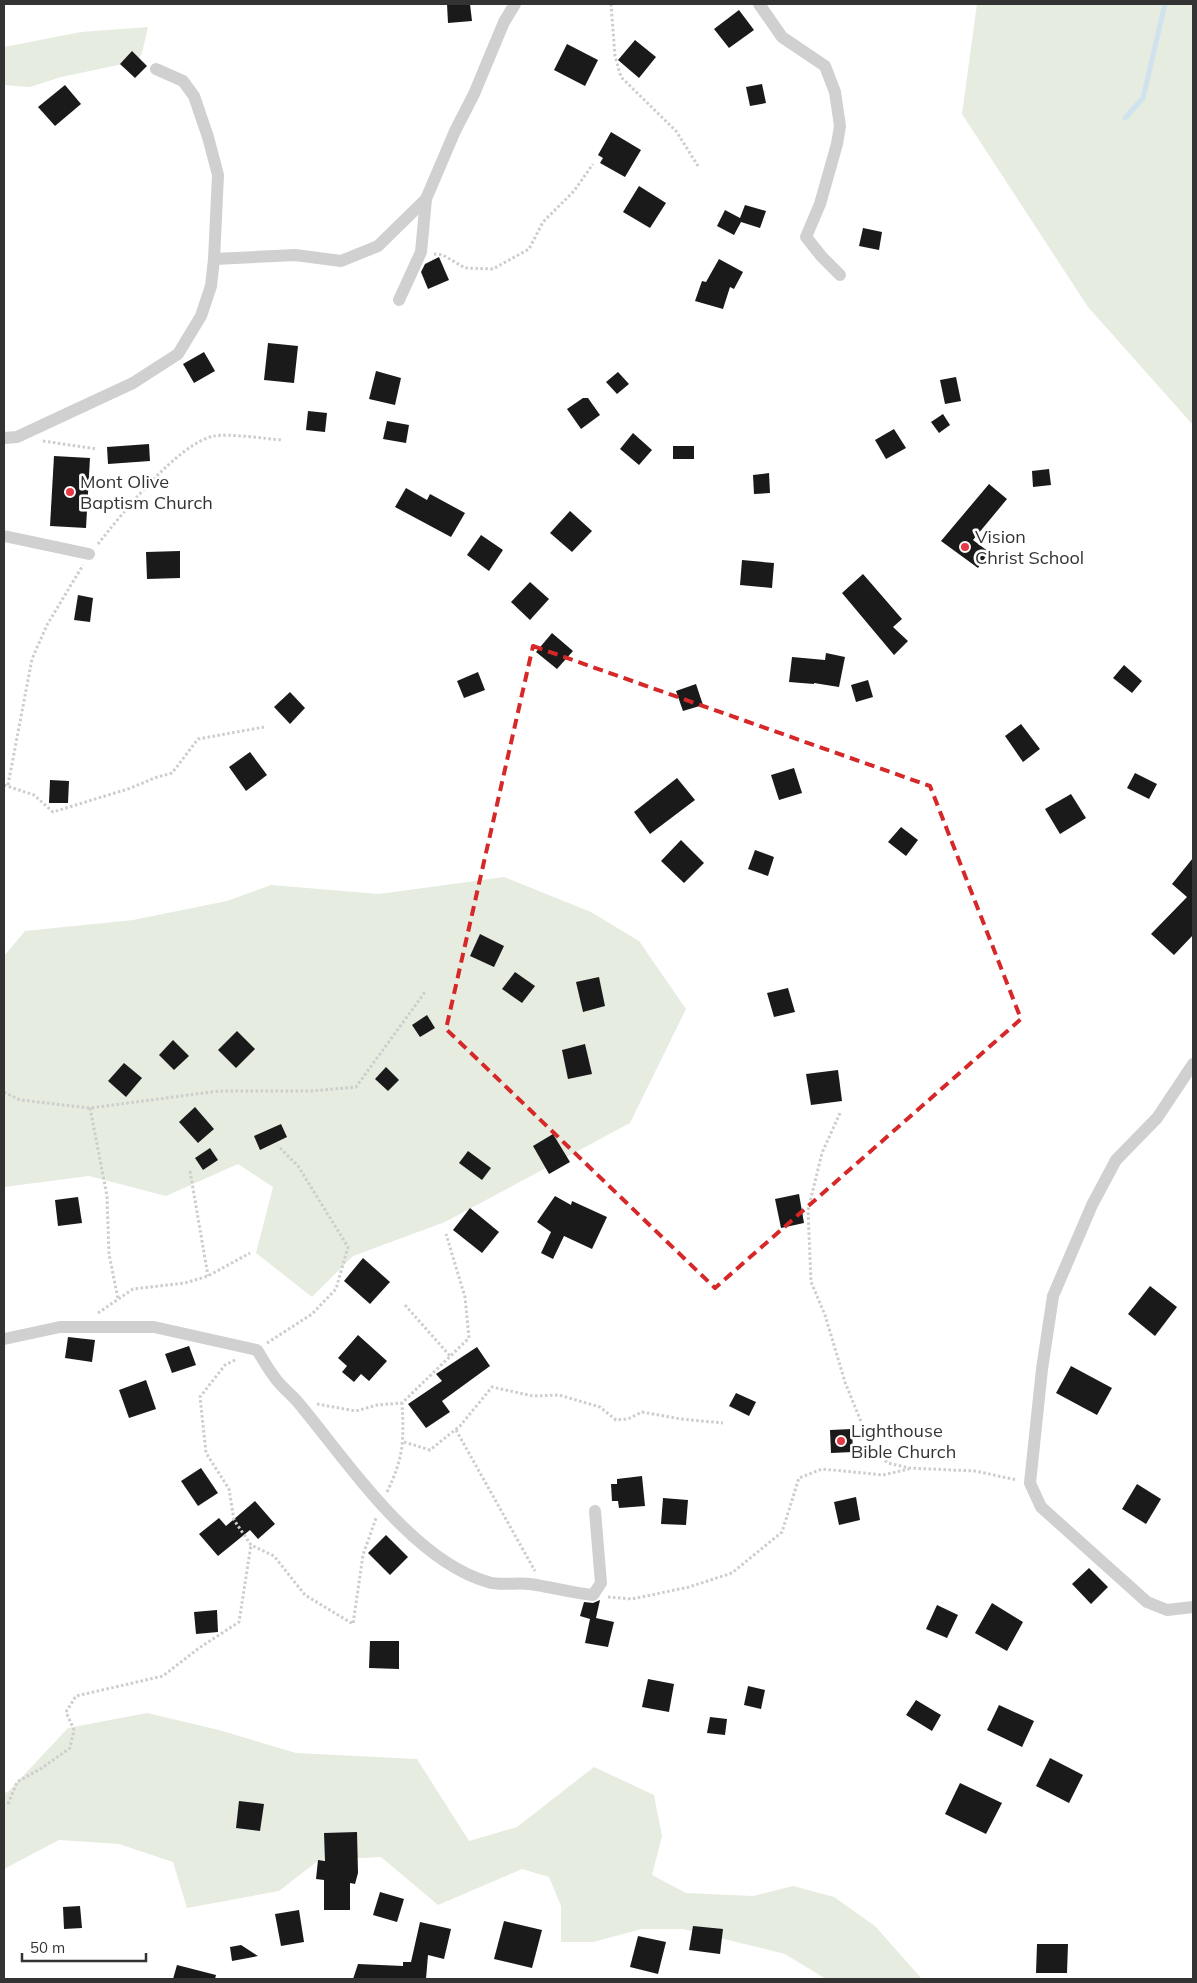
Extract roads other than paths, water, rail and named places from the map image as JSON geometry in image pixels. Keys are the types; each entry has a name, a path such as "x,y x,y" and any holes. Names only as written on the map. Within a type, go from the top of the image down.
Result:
{"street":[{"path":"399,300 421,252 426,199 455,131 474,94 504,22 515,4"},
{"path":"759,4 782,37 824,66 835,92 840,126 837,144 820,204 806,237 840,276"},
{"path":"4,438 17,437 133,383 178,354 201,316 211,286 218,175 194,96 183,80 156,69"},
{"path":"214,259 295,255 341,261 378,246 426,199"},
{"path":"4,536 89,554"},
{"path":"1193,1064 1157,1118 1116,1160 1092,1205 1053,1296 1041,1378 1030,1484 1041,1507 1147,1602 1167,1610 1193,1607"},
{"path":"4,1339 60,1327 154,1327 257,1350 273,1376 296,1400 312,1423 416,1540 457,1569 490,1583 530,1584 593,1595 601,1583 595,1511"}],"waterway":[{"path":"1125,118 1143,98 1165,4"}],"place":[{"name":"Mont Olive Baptism Church","path":"70,492"},
{"name":"Vision Christ School","path":"965,547"},
{"name":"Lighthouse Bible Church","path":"841,1441"}]}
